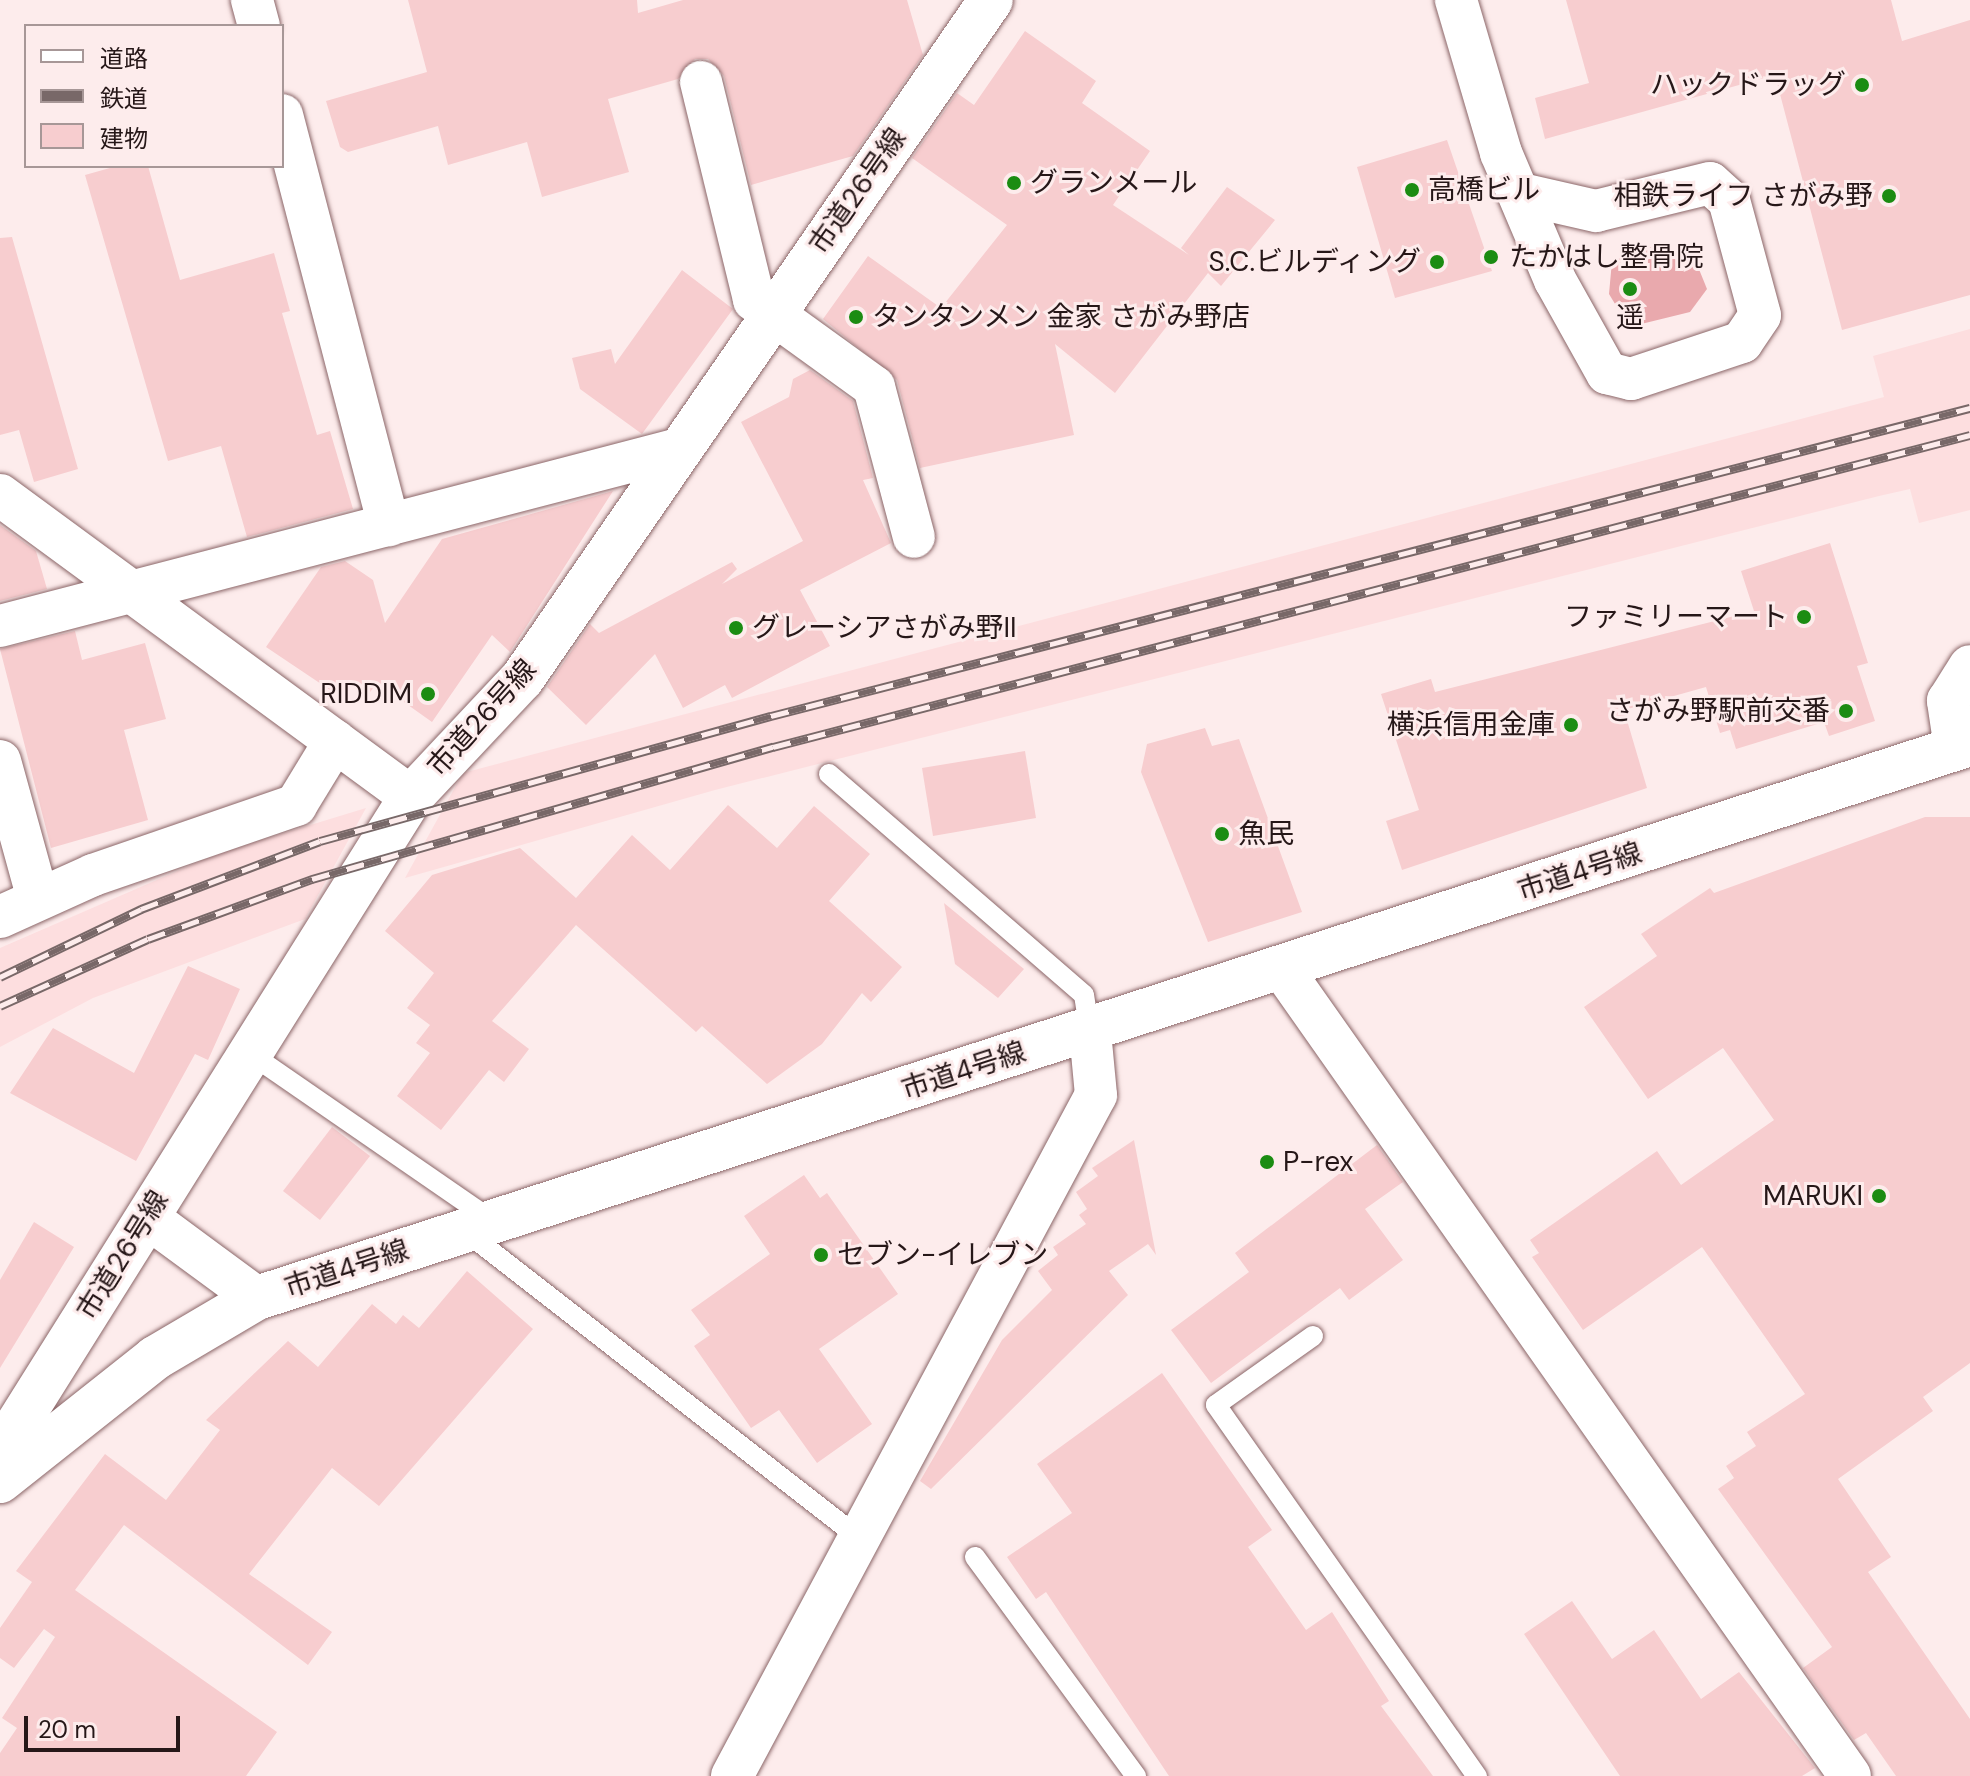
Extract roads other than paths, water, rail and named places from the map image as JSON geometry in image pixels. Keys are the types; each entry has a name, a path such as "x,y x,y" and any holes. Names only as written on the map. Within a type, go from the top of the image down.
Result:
{"street":[{"path":"252,0 258,24"},
{"name":"市道26号線","path":"0,1452 252,1055 411,797 522,679 991,0"},
{"path":"1456,0 1488,121 1555,280 1607,373 1631,379 1742,342 1760,315 1729,200 1710,183 1596,211 1521,194"},
{"path":"701,82 754,300 874,387 914,537"},
{"path":"284,123 389,525"},
{"path":"0,626 679,449"},
{"path":"0,495 411,797"},
{"path":"1963,746 1948,701 1970,666"},
{"path":"0,917 38,899 296,805 335,741"},
{"name":"市道4号線","path":"0,1481 155,1358 257,1298 1283,970 1963,746"},
{"path":"0,761 38,899"},
{"path":"1283,970 1850,1776"},
{"path":"732,1776 1096,1095 1090,1031"},
{"path":"147,1217 257,1298"}],"lane":[{"path":"829,774 1084,995 1090,1031"},
{"path":"252,1055 479,1226 858,1537"},
{"path":"1313,1336 1216,1405 1477,1776"},
{"path":"975,1557 1136,1776"}],"railway":[{"path":"0,977 141,909 320,841 771,716 1970,408"},
{"path":"0,1006 148,939 312,879 773,747 1970,435"}],"place":[{"name":"ハックドラッグ","path":"1862,85"},
{"name":"グランメール","path":"1014,183"},
{"name":"高橋ビル","path":"1412,190"},
{"name":"相鉄ライフ さがみ野","path":"1889,196"},
{"name":"たかはし整骨院","path":"1491,257"},
{"name":"S.C.ビルディング","path":"1437,262"},
{"name":"遥","path":"1630,289"},
{"name":"タンタンメン 金家 さがみ野店","path":"856,317"},
{"name":"ファミリーマート","path":"1804,617"},
{"name":"グレーシアさがみ野II","path":"736,628"},
{"name":"RIDDIM","path":"428,694"},
{"name":"さがみ野駅前交番","path":"1846,711"},
{"name":"横浜信用金庫","path":"1571,725"},
{"name":"魚民","path":"1222,834"},
{"name":"P-rex","path":"1267,1162"},
{"name":"MARUKI","path":"1879,1196"},
{"name":"セブン-イレブン","path":"821,1255"}]}
